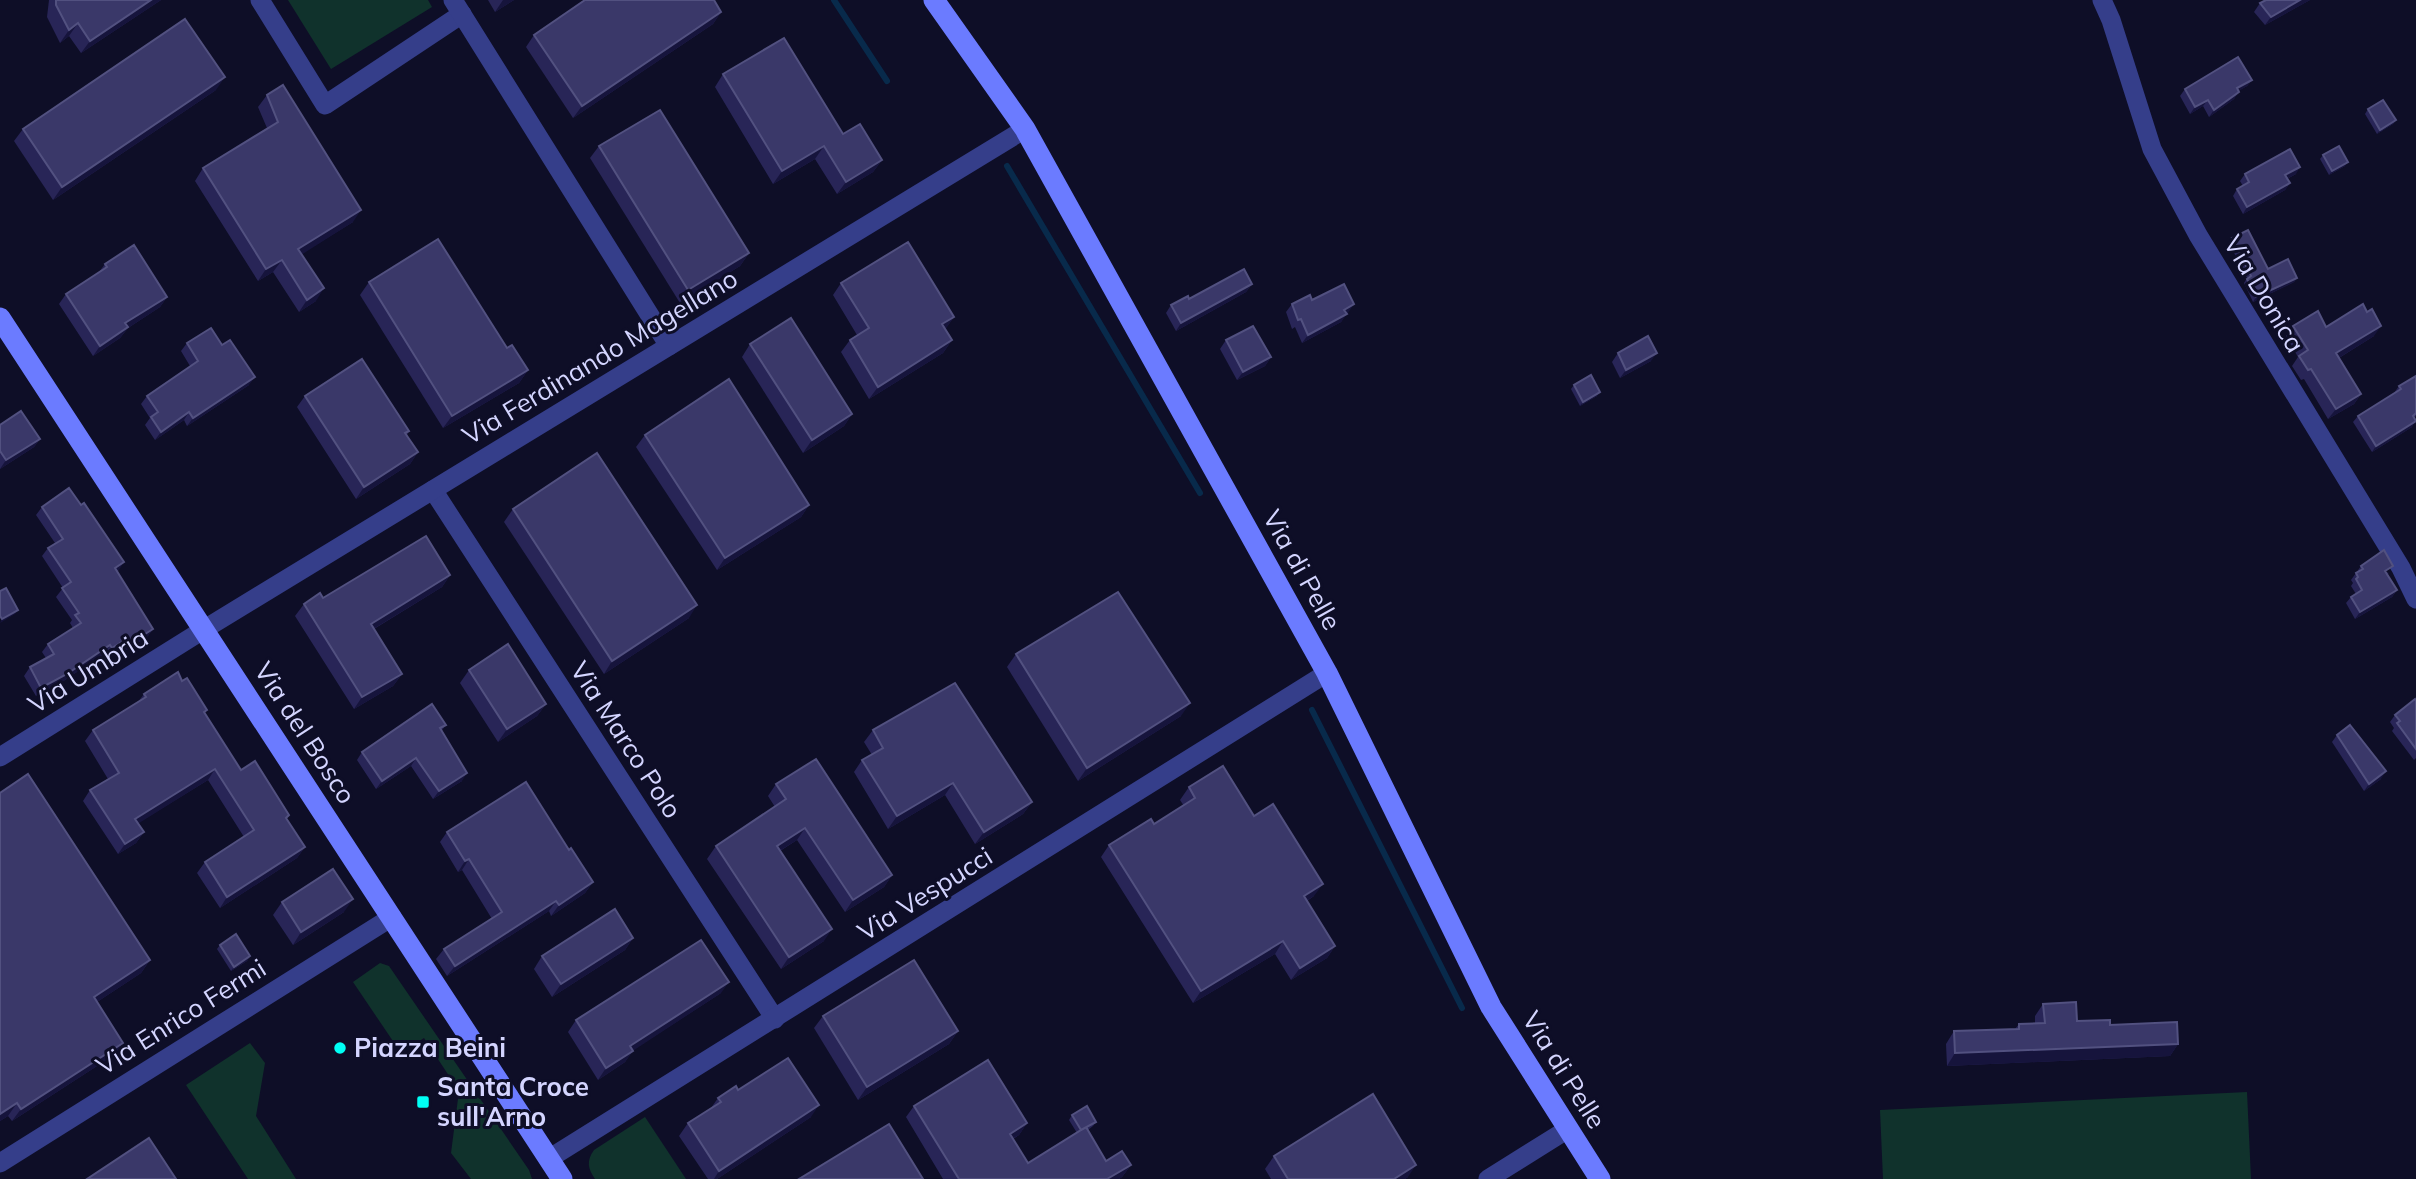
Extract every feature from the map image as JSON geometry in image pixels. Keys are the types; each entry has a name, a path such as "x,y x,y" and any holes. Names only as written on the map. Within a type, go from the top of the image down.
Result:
{"street":[{"path":"260,0 325,104 458,7 668,346"},
{"name":"Via di Pelle","path":"934,0 1025,129 1327,673 1492,1007 1600,1179"},
{"name":"Via Donica","path":"2102,0 2111,20 2152,149 2198,235 2401,568 2416,599"},
{"name":"Via Ferdinando Magellano","path":"204,629 1025,129"},
{"name":"Via del Bosco","path":"0,318 562,1179"},
{"name":"Via Marco Polo","path":"433,490 775,1019"},
{"name":"Via Umbria","path":"0,757 204,629"},
{"name":"Via Vespucci","path":"550,1158 1327,673"},
{"name":"Via Enrico Fermi","path":"0,1163 392,917"},
{"path":"1488,1179 1568,1129"}],"green space":[{"path":"288,0 428,0 432,7 331,69"},
{"path":"380,963 389,966 529,1170 532,1179 471,1179 451,1153 459,1091 424,1038 401,1053 353,982"},
{"path":"250,1043 265,1063 256,1116 296,1179 248,1179 186,1085"},
{"path":"2247,1092 2251,1179 1883,1179 1880,1110"},
{"path":"645,1117 686,1179 595,1179 589,1165 594,1150"}],"building":[{"path":"56,0 151,0 90,41 78,23 69,30"},
{"path":"585,0 714,0 721,12 582,106 534,35"},
{"path":"2266,0 2300,0 2271,17 2260,3"},
{"path":"185,19 225,77 62,187 23,129"},
{"path":"784,38 843,134 860,124 882,160 846,182 824,146 782,171 723,74"},
{"path":"2238,57 2252,80 2237,88 2239,92 2214,110 2208,100 2195,107 2185,89"},
{"path":"283,85 361,210 298,249 324,288 307,300 282,260 266,269 203,168 278,122 267,95"},
{"path":"2383,100 2396,120 2380,130 2368,109"},
{"path":"660,110 749,253 688,290 599,146"},
{"path":"2339,146 2348,162 2332,171 2323,155"},
{"path":"2290,149 2300,167 2285,175 2290,183 2247,207 2237,189 2249,182 2245,174"},
{"path":"2248,230 2268,269 2288,259 2297,278 2256,297 2247,279 2251,276 2232,238"},
{"path":"438,239 507,348 512,345 528,370 452,416 369,282"},
{"path":"908,242 954,317 942,324 952,340 878,387 850,340 869,328 841,283"},
{"path":"134,245 167,297 125,323 128,327 100,346 66,294"},
{"path":"1244,269 1252,284 1181,323 1171,305 1188,296 1189,299"},
{"path":"1344,284 1354,304 1344,310 1347,314 1308,335 1292,304 1310,295 1312,300"},
{"path":"2363,304 2367,312 2372,309 2381,326 2336,353 2361,394 2336,409 2311,369 2308,370 2299,356 2308,350 2293,326 2318,311 2326,327"},
{"path":"791,318 852,414 812,440 750,344"},
{"path":"1253,326 1271,357 1243,372 1226,340"},
{"path":"211,328 222,345 230,340 255,377 193,418 189,412 161,432 151,417 158,412 147,396 198,361 187,343"},
{"path":"1648,336 1657,353 1626,370 1618,353"},
{"path":"362,359 409,431 405,433 418,452 364,487 305,396"},
{"path":"1591,375 1600,392 1583,402 1574,385"},
{"path":"2416,376 2416,413 2413,416 2416,421 2376,446 2358,416 2401,389 2399,386"},
{"path":"729,379 809,505 725,558 645,435"},
{"path":"21,411 40,439 6,460 0,451 0,425"},
{"path":"597,453 697,605 612,661 513,509"},
{"path":"69,488 81,505 84,503 124,562 115,568 153,629 129,644 127,639 112,648 110,645 41,688 30,667 54,654 48,644 81,623 75,615 79,613 62,588 71,582 48,548 63,539 42,507"},
{"path":"426,536 450,575 371,624 402,674 362,697 304,604 320,593 323,598"},
{"path":"2384,550 2393,566 2385,571 2397,590 2360,612 2351,597 2362,590 2356,573 2363,569 2361,566"},
{"path":"6,588 18,610 2,619 0,591"},
{"path":"1118,592 1190,703 1087,768 1016,654"},
{"path":"508,644 546,704 507,729 469,670"},
{"path":"178,672 182,681 187,678 207,710 204,712 241,770 255,761 289,815 286,818 305,847 227,897 205,862 254,830 215,769 135,819 144,832 125,844 90,790 119,773 93,730 146,697 144,694"},
{"path":"955,683 1032,802 984,832 953,783 897,816 862,760 883,748 873,730"},
{"path":"2415,699 2416,749 2397,723 2400,721 2395,715"},
{"path":"432,704 446,725 440,728 467,773 439,791 416,758 382,781 362,752"},
{"path":"2350,725 2386,771 2369,784 2337,735"},
{"path":"816,759 892,875 853,900 805,828 777,846 832,929 789,957 716,846 786,799 776,784"},
{"path":"1223,766 1254,816 1273,804 1323,884 1304,896 1335,946 1300,968 1283,941 1201,991 1109,845 1151,819 1154,824 1195,798 1189,787"},
{"path":"28,774 150,960 94,997 123,1043 21,1109 17,1103 0,1114 0,793"},
{"path":"526,782 569,850 571,848 593,882 559,905 556,901 455,966 444,949 502,912 469,859 465,861 447,832"},
{"path":"333,869 353,899 301,932 282,902"},
{"path":"615,909 633,938 561,984 542,956"},
{"path":"236,934 250,956 234,967 220,945"},
{"path":"701,940 729,982 630,1046 633,1051 606,1068 576,1020"},
{"path":"914,960 958,1031 867,1087 823,1016"},
{"path":"2076,1002 2077,1021 2110,1020 2110,1025 2177,1022 2178,1044 1955,1053 1954,1031 2019,1029 2019,1024 2045,1023 2043,1004"},
{"path":"788,1058 819,1105 719,1171 688,1123 721,1102 718,1098 736,1086 738,1090"},
{"path":"988,1060 1027,1123 1010,1134 1028,1163 1086,1127 1106,1161 1122,1151 1131,1165 1107,1179 959,1179 914,1106"},
{"path":"1373,1094 1416,1165 1394,1179 1288,1179 1274,1156"},
{"path":"1087,1106 1096,1122 1081,1130 1072,1115"},
{"path":"889,1124 923,1179 799,1179"},
{"path":"149,1138 176,1179 87,1179"}],"waterway":[{"path":"834,0 887,81"},
{"path":"1007,166 1200,493"},
{"path":"1312,710 1462,1008"}],"place":[{"name":"Piazza Beini","path":"340,1048"},
{"name":"Santa Croce sull'Arno","path":"423,1102"}]}
